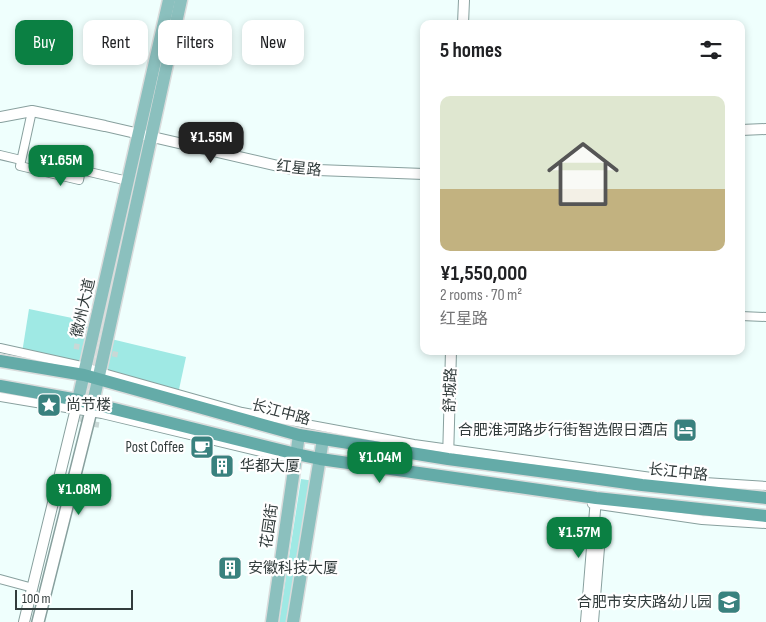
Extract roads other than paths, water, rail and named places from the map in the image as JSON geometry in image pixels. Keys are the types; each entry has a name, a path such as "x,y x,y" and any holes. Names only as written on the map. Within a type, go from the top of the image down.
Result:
{"highway":[{"name":"长江中路","path":"0,361 85,371 300,435 448,454 642,485 766,498"},
{"path":"0,386 320,461 600,502 766,516"}],"main road":[{"name":"徽州大道","path":"38,622 99,375 169,0"},
{"name":"徽州大道","path":"77,405 128,181 145,136 181,0"},
{"name":"花园街","path":"272,622 300,435"},
{"path":"293,622 323,439"}],"street":[{"path":"463,20 464,0"},
{"name":"红星路","path":"0,117 32,111 105,126 291,170 420,174"},
{"path":"32,111 20,166 79,180 81,170 128,181"},
{"path":"745,130 766,129"},
{"path":"0,155 21,160"},
{"path":"745,316 766,317"},
{"path":"0,348 85,371"},
{"name":"舒城路","path":"448,454 451,355"},
{"path":"99,375 242,412 414,444 448,454 673,480 766,486"},
{"path":"0,396 77,405"},
{"name":"徽州大道","path":"24,622 77,405"},
{"path":"600,502 702,520 766,524"},
{"path":"586,622 600,502"},
{"path":"593,622 600,502"},
{"path":"0,579 33,588"}],"tunnel":[{"path":"74,346 90,349"},
{"path":"82,422 97,351"},
{"path":"104,352 119,355"},
{"path":"86,423 99,425"}],"place":[{"name":"尚节楼","path":"49,405"},
{"name":"合肥淮河路步行街智选假日酒店","path":"685,430"},
{"name":"Post Coffee","path":"202,447"},
{"name":"华都大厦","path":"222,466"},
{"name":"安徽科技大厦","path":"230,568"},
{"name":"合肥市安庆路幼儿园","path":"729,602"}]}
